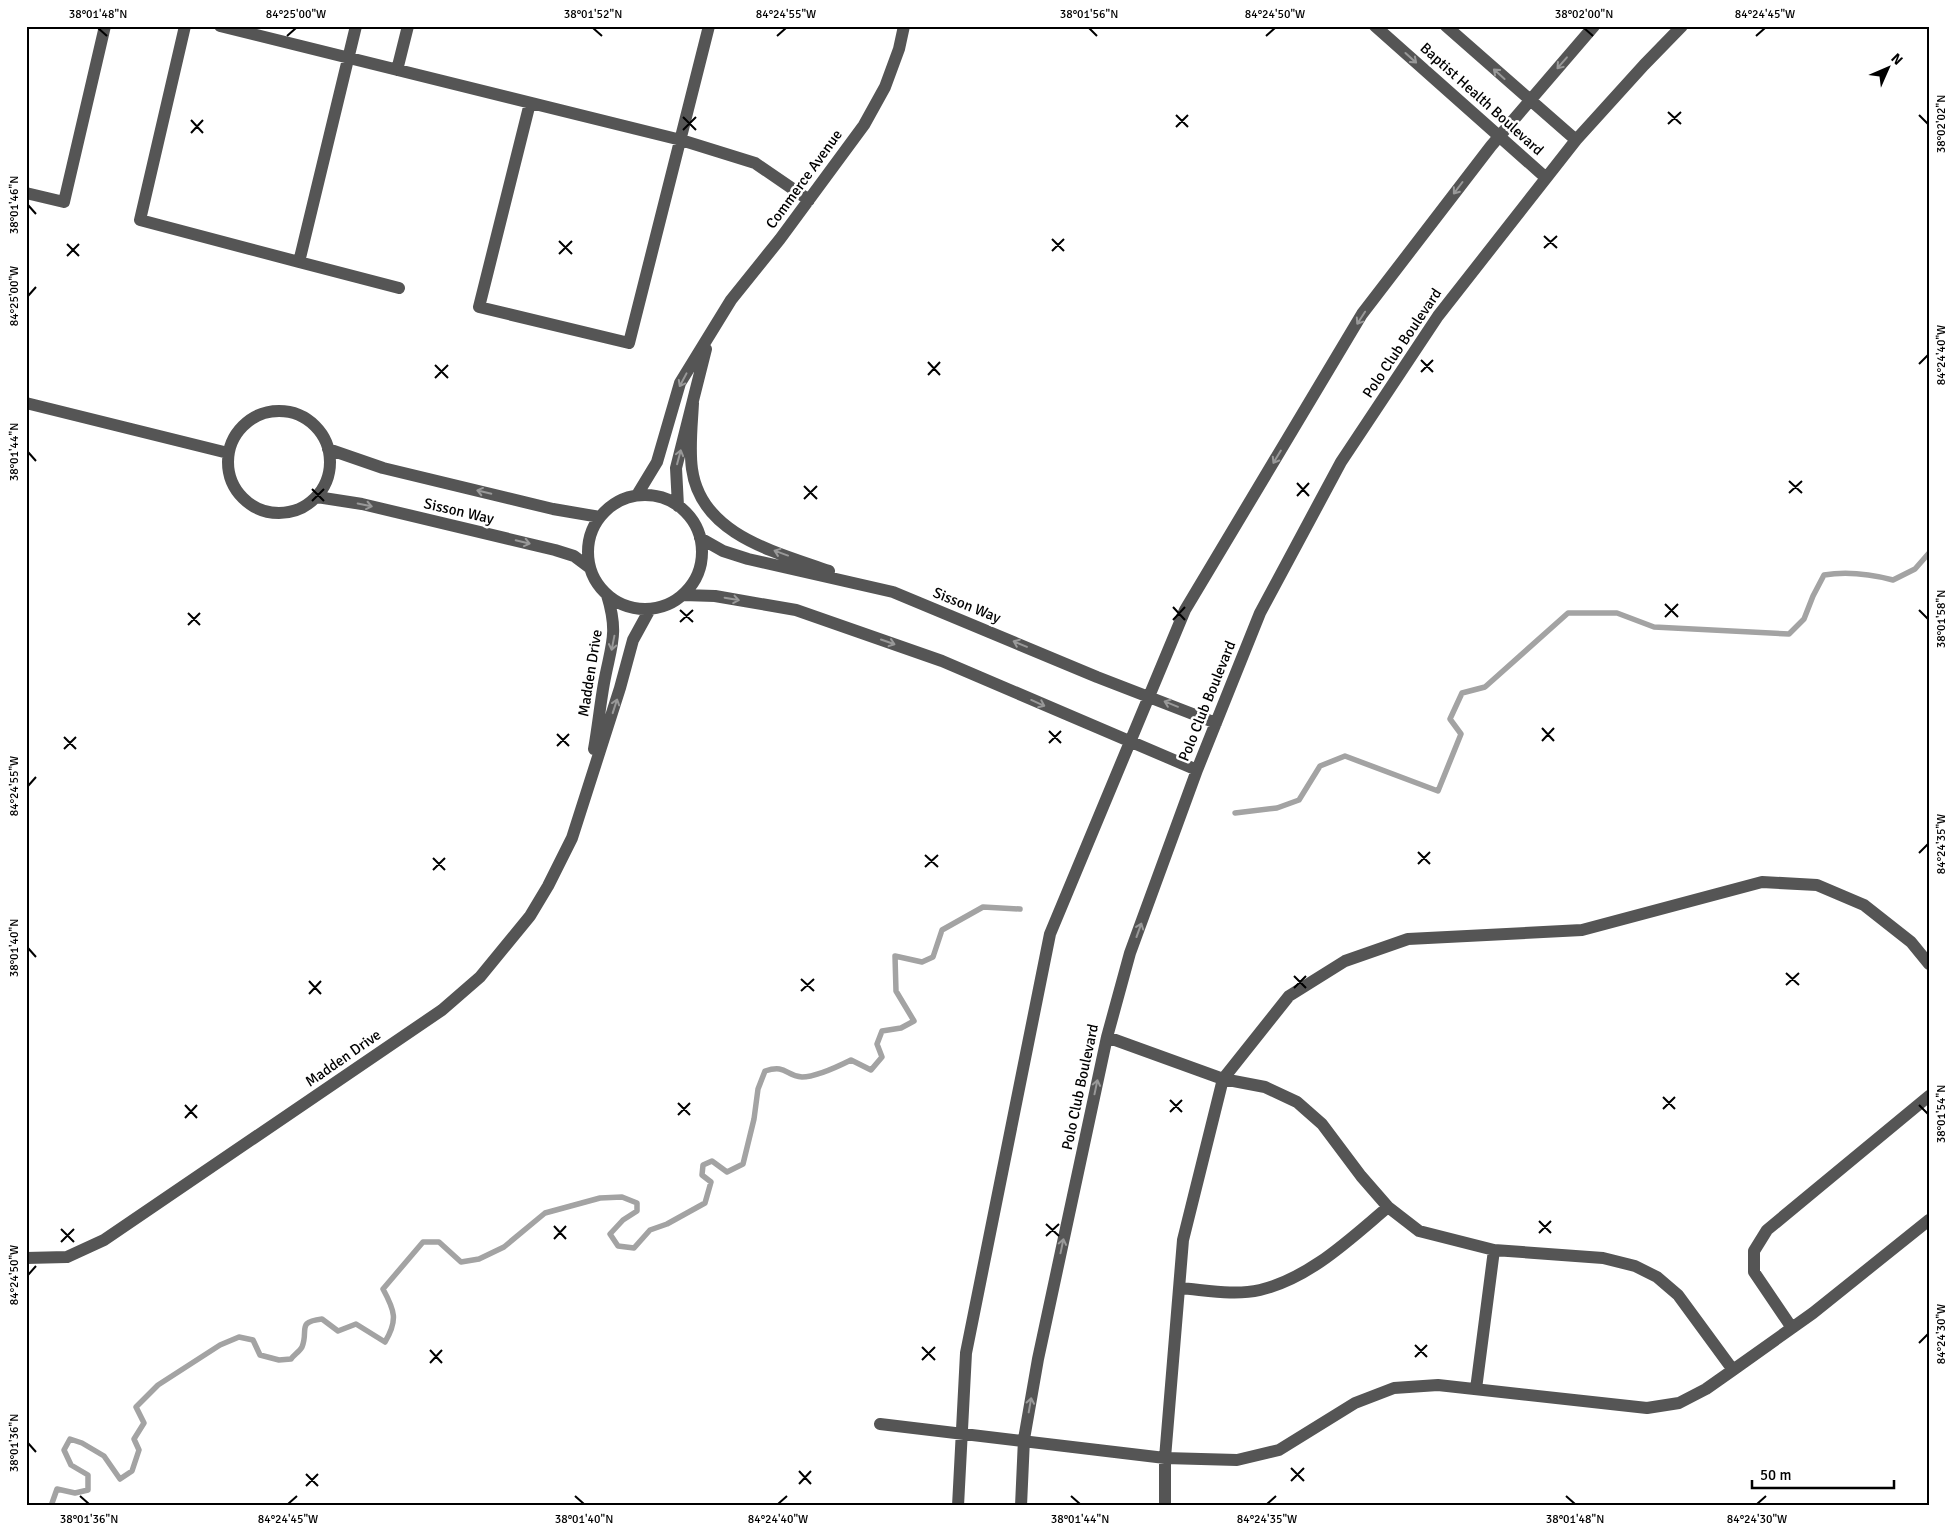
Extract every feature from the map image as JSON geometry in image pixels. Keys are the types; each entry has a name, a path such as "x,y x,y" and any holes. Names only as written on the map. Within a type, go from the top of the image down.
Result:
{"street":[{"path":"26,193 64,202 105,26"},
{"path":"185,26 140,220 399,288"},
{"path":"220,26 681,140 755,163 809,200"},
{"path":"299,262 356,26"},
{"path":"397,70 408,26"},
{"path":"530,103 479,307 629,343 709,26"},
{"name":"Commerce Avenue","path":"638,495 657,462 680,383 732,300 864,125 885,87 899,49 904,26"},
{"name":"Baptist Health Boulevard","path":"1374,26 1546,176"},
{"name":"Baptist Health Boulevard","path":"1446,26 1576,140"},
{"path":"958,1506 966,1353 1050,934 1185,610 1362,314 1499,136 1594,26"},
{"name":"Polo Club Boulevard","path":"1021,1506 1024,1440 1038,1359 1107,1037 1130,953 1197,770 1260,613 1341,462 1438,316 1576,140 1682,26"},
{"name":"Commerce Avenue","path":"678,506 676,468 709,339"},
{"path":"26,403 228,453"},
{"path":"693,403 692,469 698,491 712,515 729,530 766,548 893,592"},
{"path":"277,411 294,413 309,421 321,433 328,449 330,466 326,483 316,497 304,507 288,513 272,513 256,508 243,498 233,485 228,469 228,453 234,436 245,423 260,414 277,411"},
{"name":"Sisson Way","path":"328,449 383,468 553,509 600,517"},
{"path":"638,495 666,499 678,506 688,515 700,538 702,554 700,569 693,583 683,595 668,605 650,609 634,608 620,604 597,583 590,568 589,542 600,517 610,506 623,499 638,495"},
{"name":"Sisson Way","path":"316,497 362,504 549,549 574,556 590,568"},
{"name":"Sisson Way","path":"700,538 723,551 748,559 893,592 1097,677 1216,723"},
{"name":"Madden Drive","path":"589,786 604,683 614,636 614,617 608,595"},
{"path":"683,595 715,596 796,610 942,661 1197,770"},
{"name":"Madden Drive","path":"26,1258 67,1257 104,1240 442,1010 480,978 530,916 548,886 572,838 620,688 633,640 650,609"},
{"path":"1165,1506 1165,1458 1183,1240 1223,1079 1288,996 1345,961 1408,939 1582,930 1762,882 1816,885 1864,905 1911,942 1929,964"},
{"path":"1107,1037 1223,1079 1265,1086 1297,1102 1322,1124 1361,1176 1388,1207 1419,1231 1494,1250 1602,1258 1642,1270 1657,1277 1678,1295 1733,1370"},
{"path":"1792,1328 1754,1272 1754,1251 1767,1230 1929,1096"},
{"path":"1180,1288 1231,1292 1259,1290 1285,1282 1336,1250 1388,1207"},
{"path":"880,1424 1165,1458 1237,1460 1279,1450 1355,1403 1394,1388 1438,1385 1647,1408 1679,1403 1706,1389 1792,1328 1929,1220"},
{"path":"1476,1389 1494,1250"}],"waterway":[{"path":"1235,813 1277,808 1299,800 1320,766 1345,756 1438,791 1461,734 1450,719 1462,693 1485,687 1568,613 1617,613 1654,627 1789,634 1804,619 1824,575 1859,574 1893,580 1915,569 1929,553"},
{"path":"51,1506 57,1489 75,1493 88,1490 88,1475 71,1465 64,1450 70,1439 82,1443 104,1456 120,1479 132,1471 139,1450 134,1439 144,1423 136,1407 158,1385 220,1345 239,1337 253,1340 260,1355 279,1360 291,1359 302,1347 306,1325 314,1320 322,1319 338,1331 356,1324 385,1342 392,1328 393,1316 390,1303 383,1289 423,1242 439,1242 461,1262 479,1259 504,1247 545,1213 600,1198 622,1197 637,1203 637,1211 623,1220 610,1234 618,1246 634,1248 650,1230 667,1224 705,1203 711,1182 702,1175 703,1165 712,1161 727,1172 743,1164 754,1119 758,1089 765,1071 778,1069 792,1075 807,1077 827,1071 851,1060 871,1070 882,1057 877,1044 882,1031 901,1028 914,1021 896,991 895,956 922,962 933,957 942,930 983,907 1020,909"}]}
